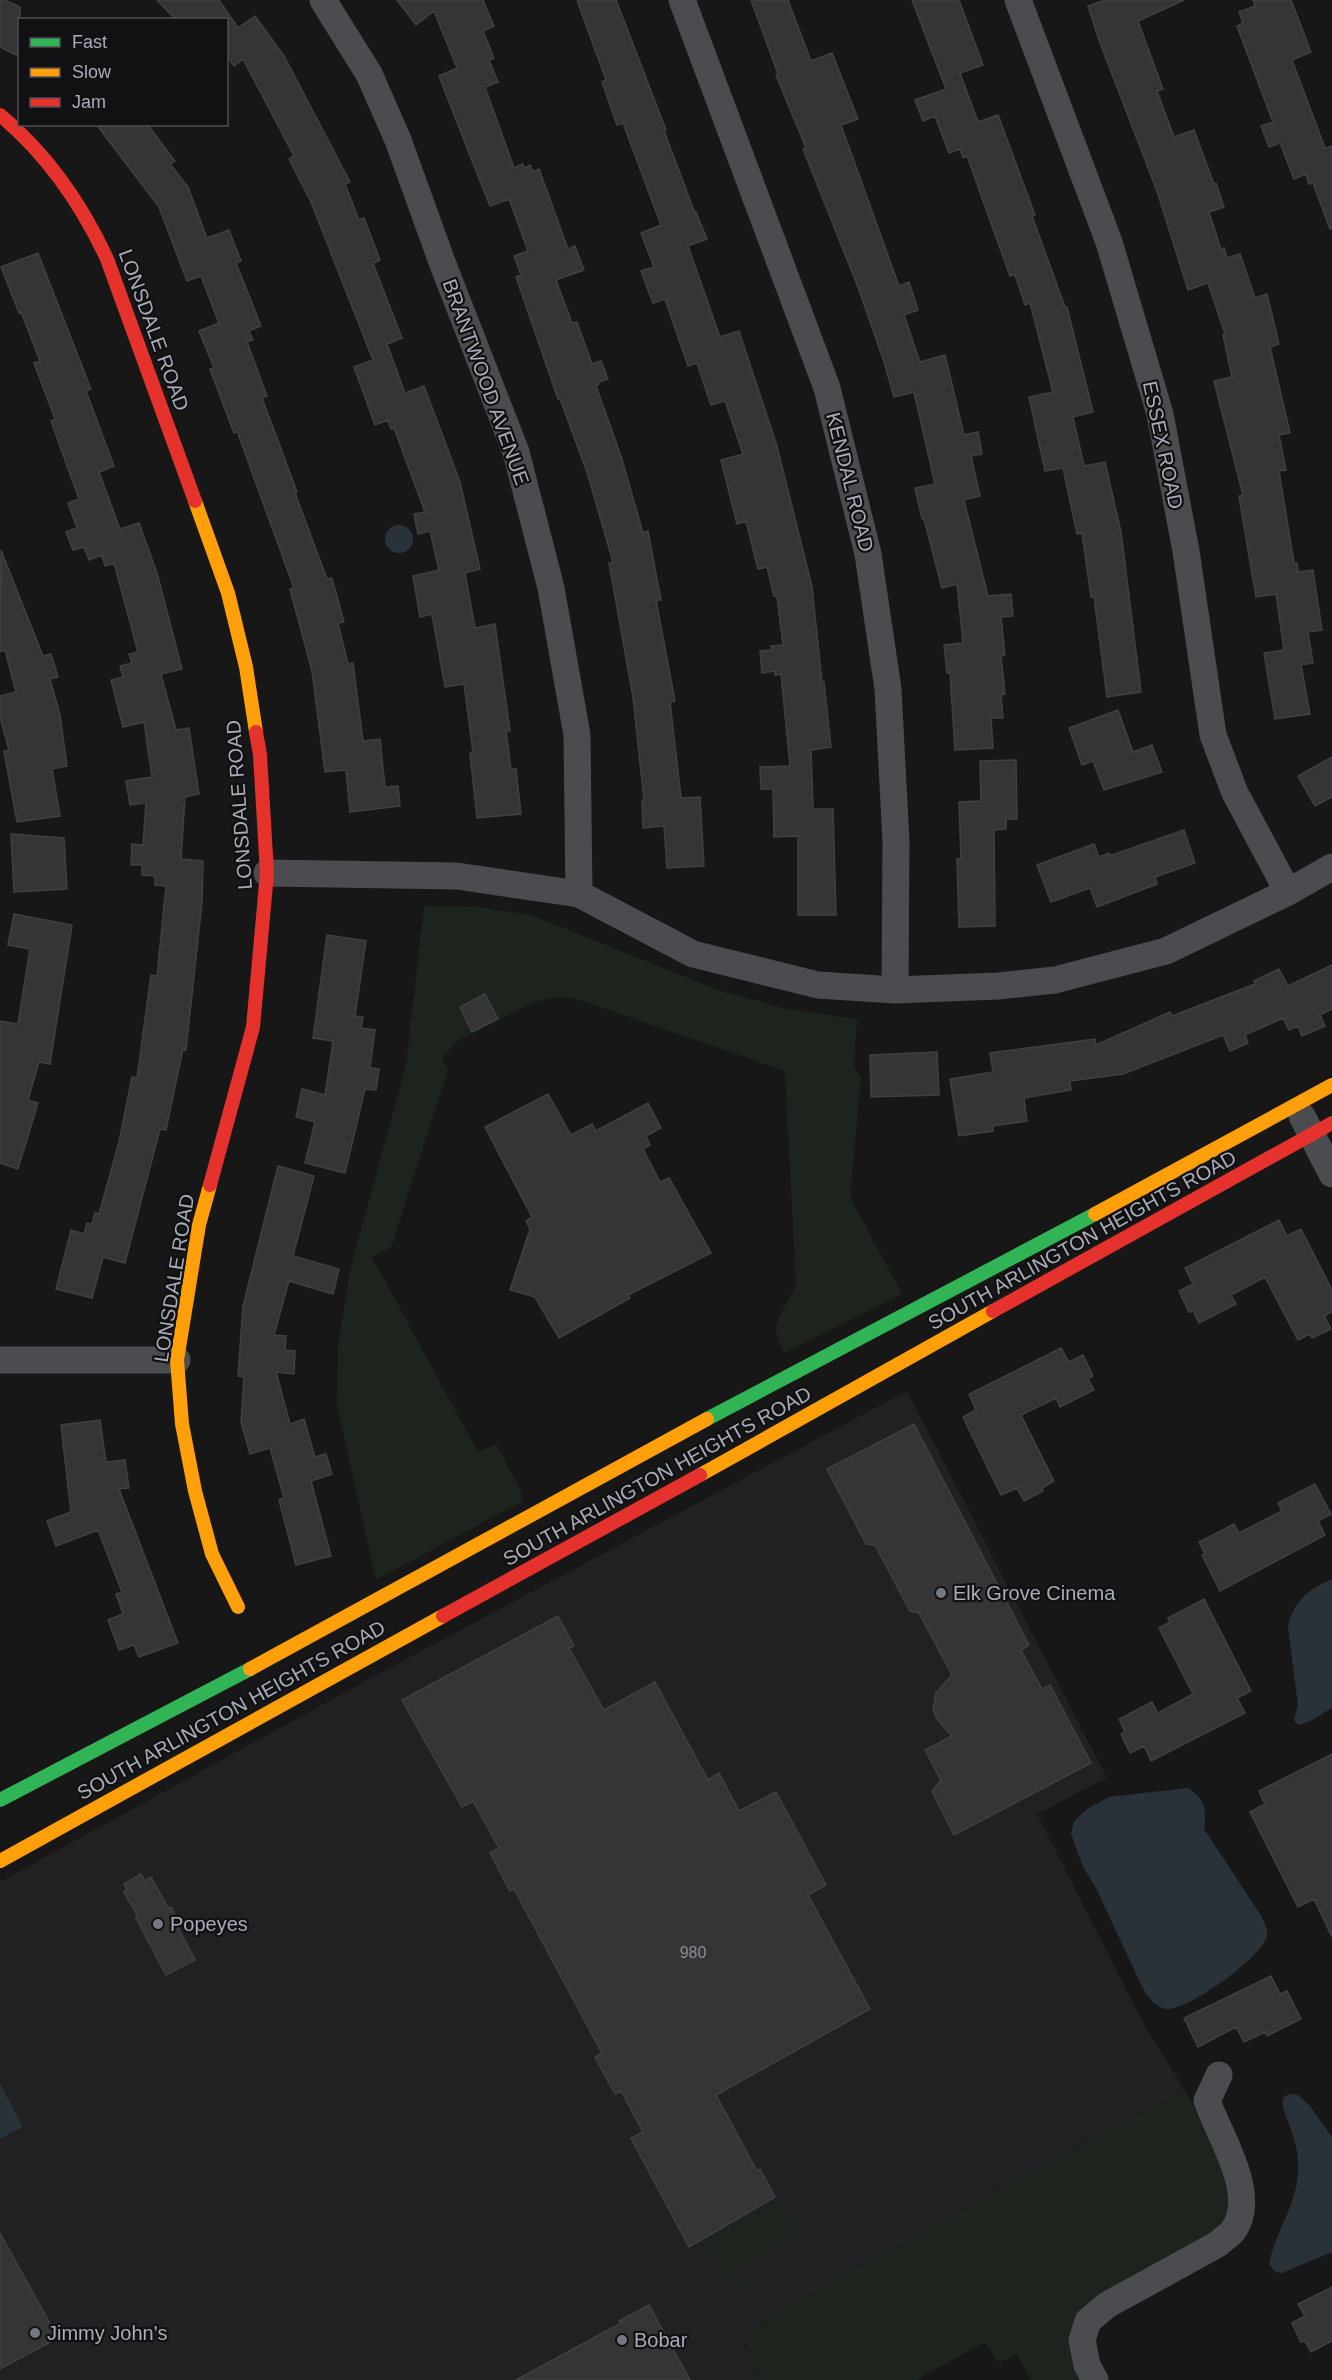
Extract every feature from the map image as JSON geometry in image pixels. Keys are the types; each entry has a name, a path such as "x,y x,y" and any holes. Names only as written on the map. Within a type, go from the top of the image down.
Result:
{"main road":[{"name":"LONSDALE ROAD","path":"0,115 45,157 77,199 91,223 107,259 199,509 228,593 246,667 260,755 267,873 253,1027 199,1225 177,1360 182,1424 195,1491 212,1554 238,1607"},
{"name":"SOUTH ARLINGTON HEIGHTS ROAD","path":"0,1800 311,1636 779,1380 1115,1203 1332,1085"},
{"name":"SOUTH ARLINGTON HEIGHTS ROAD","path":"0,1861 342,1671 790,1427 1052,1276 1322,1129"}],"street":[{"name":"BRANTWOOD AVENUE","path":"323,0 369,74 398,140 442,262 516,452 551,588 577,735 579,894"},
{"name":"KENDAL ROAD","path":"682,0 827,388 868,554 888,689 896,841 895,990"},
{"name":"ESSEX ROAD","path":"1018,0 1109,242 1160,414 1186,551 1213,735 1235,793 1288,892"},
{"path":"267,873 457,876 579,894 693,954 818,985 895,990 998,986 1055,980 1166,951 1288,892 1332,867"},
{"path":"1296,1104 1322,1129 1332,1173"},
{"path":"0,1360 177,1360"},
{"path":"1091,2372 1082,2340 1089,2321 1107,2305 1218,2244 1232,2232 1240,2216 1243,2201 1237,2175 1207,2101 1219,2075"}],"shaded area":[{"path":"399,525 409,529 413,539 409,549 399,553 389,549 385,539 389,529"},
{"path":"424,906 477,907 531,915 718,990 783,1008 857,1019 854,1066 861,1079 850,1197 902,1294 784,1353 776,1333 777,1320 796,1286 785,1071 574,998 555,997 532,1003 457,1041 442,1058 448,1070 391,1247 372,1257 478,1452 496,1444 520,1489 523,1501 376,1580 337,1405 338,1346 351,1266 406,1065"},
{"path":"907,1391 1107,1778 1037,1814 1146,2028 1185,2090 759,2322 745,2346 757,2380 0,2380 0,1882 367,1680"},
{"path":"1332,1579 1332,1708 1298,1725 1294,1720 1298,1705 1288,1627 1290,1618 1303,1597"},
{"path":"1188,1788 1198,1796 1204,1806 1204,1829 1260,1914 1267,1936 1263,1945 1253,1956 1223,1981 1191,2001 1167,2009 1157,2005 1145,1993 1096,1888 1083,1867 1071,1834 1074,1821 1087,1809 1109,1797"},
{"path":"0,2083 23,2127 0,2139"},
{"path":"1185,2090 1229,2178 1233,2204 1226,2222 1072,2335 1070,2354 1079,2380 1031,2380 1017,2354 1001,2362 997,2361 985,2342 916,2380 757,2380 748,2356 747,2344 759,2322"},
{"path":"1289,2094 1298,2095 1310,2106 1332,2137 1332,2252 1282,2273 1275,2272 1269,2264 1297,2183 1296,2146 1282,2103 1284,2097"},
{"path":"778,2201 797,2235 736,2269 745,2286 743,2290 733,2293 705,2242"}],"building":[{"path":"0,0 5,0 20,7 18,56 0,47"},
{"path":"157,0 219,0 238,28 255,16 284,56 350,182 345,184 359,220 364,218 380,260 373,263 402,338 387,344 405,393 424,386 460,482 480,569 465,573 475,628 495,624 510,731 506,732 511,769 516,769 521,814 477,818 470,753 473,752 464,684 445,687 432,614 420,617 413,576 439,570 430,531 418,534 414,514 425,512 394,428 391,429 388,420 375,425 354,367 373,360 311,202 289,159 294,156 243,59 234,66 228,58 228,18 174,18"},
{"path":"397,0 483,0 494,26 483,31 494,58 489,60 498,82 485,87 514,168 523,164 524,168 530,165 533,172 539,169 568,249 575,246 584,270 556,280 572,323 577,322 592,364 601,361 608,379 599,382 596,386 621,456 643,533 648,531 661,600 656,600 675,701 670,702 681,798 700,797 704,866 667,868 664,826 643,828 642,800 644,800 633,697 609,563 613,562 587,472 560,399 558,399 516,277 521,275 514,256 528,251 509,199 490,206 476,171 439,76 457,68 434,11 416,25"},
{"path":"577,0 616,0 695,213 707,239 688,246 720,337 739,331 777,446 812,587 822,682 824,682 831,747 811,750 813,809 833,809 836,915 798,915 798,836 774,837 773,789 761,789 760,767 790,766 781,674 775,675 775,671 762,673 760,651 772,650 771,646 783,645 777,596 774,596 767,567 758,569 746,521 737,524 721,460 743,454 725,401 711,405 697,363 688,366 665,299 653,303 641,271 654,267 641,233 661,225 623,123 617,125 602,82 606,80"},
{"path":"751,0 788,0 811,61 832,53 858,119 841,125 899,286 909,282 918,310 904,315 920,362 945,355 964,435 978,432 982,454 971,456 980,496 964,500 988,596 1011,594 1013,616 1001,617 1005,655 1001,656 1005,694 1001,695 1003,718 991,718 993,748 955,750 950,673 947,673 944,645 963,643 957,584 942,588 915,488 935,484 914,392 894,397 858,287 803,149 806,148 776,75 778,74"},
{"path":"912,0 959,0 983,65 960,73 978,122 998,115 1035,215 1032,216 1065,307 1067,307 1093,412 1073,417 1084,466 1105,462 1121,532 1141,692 1107,697 1094,597 1091,597 1082,533 1077,534 1063,468 1045,471 1029,397 1053,392 1030,303 1025,305 1015,275 1010,276 967,156 963,158 960,149 949,153 935,116 923,121 915,100 946,89"},
{"path":"1105,0 1184,0 1138,21 1163,89 1157,91 1174,137 1194,130 1214,184 1216,183 1224,207 1209,212 1221,249 1224,248 1227,258 1240,254 1255,298 1267,294 1279,344 1270,347 1290,433 1279,435 1286,470 1279,471 1294,563 1297,563 1298,572 1313,570 1322,630 1308,632 1313,663 1301,665 1310,714 1275,719 1264,653 1284,650 1276,594 1256,597 1239,496 1243,495 1214,381 1232,377 1223,335 1225,334 1208,283 1188,290 1157,191 1088,6"},
{"path":"1253,0 1291,0 1311,52 1292,60 1325,148 1332,146 1332,229 1330,229 1313,183 1309,184 1306,174 1294,179 1280,143 1269,147 1261,126 1273,122 1237,26 1243,23 1239,12 1255,6"},
{"path":"98,126 149,126 175,161 170,164 188,187 207,238 229,230 241,261 236,263 261,326 249,331 253,340 247,342 267,396 262,398 327,579 332,578 344,622 338,623 348,664 353,663 363,741 380,739 385,787 398,786 400,806 350,812 346,770 325,772 312,671 290,589 294,588 237,431 234,433 210,369 214,368 199,331 219,323 201,276 187,281 159,207"},
{"path":"38,253 91,389 86,391 114,466 99,472 120,529 139,523 157,573 182,669 161,674 176,730 189,728 199,794 185,797 181,859 203,861 202,902 186,1050 183,1049 166,1130 160,1129 125,1263 103,1257 92,1298 56,1289 71,1230 84,1234 87,1223 92,1224 95,1213 99,1214 119,1142 132,1077 137,1078 151,975 157,976 166,886 155,885 155,876 142,875 142,865 131,865 132,844 143,845 146,803 130,805 126,781 152,777 144,722 123,727 111,680 123,677 120,666 132,663 129,654 138,652 114,563 105,566 102,555 89,560 84,547 73,550 66,532 77,528 68,503 79,499 51,421 55,419 34,363 40,361 1,267"},
{"path":"1,550 43,656 51,654 58,677 50,679 60,715 67,766 52,769 60,816 17,822 4,751 9,750 0,717 0,696 16,692 5,650 0,652"},
{"path":"1118,710 1133,752 1152,745 1162,772 1104,790 1093,761 1082,765 1069,728"},
{"path":"1332,757 1332,797 1315,806 1298,776"},
{"path":"1016,760 1017,819 1006,819 1006,829 994,830 995,926 959,927 957,859 961,859 959,802 981,801 980,761"},
{"path":"1184,830 1195,863 1155,877 1157,884 1097,907 1090,888 1051,902 1037,865 1094,844 1099,857 1109,853 1109,856"},
{"path":"11,834 64,838 67,889 14,892"},
{"path":"14,914 72,925 50,1064 39,1062 28,1100 38,1103 18,1169 0,1163 0,1021 18,1024 30,949 8,945"},
{"path":"327,935 366,941 355,1016 363,1017 361,1028 375,1030 370,1068 379,1069 376,1090 365,1089 345,1173 305,1163 315,1122 296,1117 302,1089 325,1095 333,1041 313,1038"},
{"path":"1332,965 1332,1009 1320,1015 1325,1026 1302,1036 1298,1026 1289,1030 1283,1018 1245,1035 1248,1043 1230,1051 1223,1035 1123,1074 1070,1081 1071,1090 1024,1098 1027,1121 993,1126 993,1131 959,1136 950,1079 993,1072 990,1053 1095,1039 1096,1045 1170,1012 1172,1016 1255,984 1254,981 1279,969 1288,986"},
{"path":"485,994 498,1019 472,1032 460,1007"},
{"path":"937,1052 939,1095 871,1097 870,1055"},
{"path":"548,1094 571,1135 592,1124 596,1131 648,1103 661,1128 646,1136 650,1145 643,1149 660,1182 669,1178 711,1253 628,1295 630,1298 559,1338 535,1297 510,1290 530,1229 526,1221 532,1217 485,1127"},
{"path":"278,1166 314,1176 293,1256 339,1269 333,1294 289,1281 274,1335 286,1336 285,1350 295,1351 294,1374 276,1372 290,1424 304,1419 315,1457 326,1454 332,1474 311,1481 331,1556 296,1565 279,1500 284,1498 270,1448 250,1454 241,1422 244,1377 238,1376 243,1306"},
{"path":"1279,1220 1287,1236 1301,1229 1332,1290 1332,1312 1324,1316 1331,1329 1312,1338 1310,1334 1298,1340 1265,1277 1231,1295 1236,1304 1199,1323 1193,1311 1189,1312 1179,1291 1193,1284 1185,1268"},
{"path":"1061,1348 1069,1362 1083,1355 1093,1376 1088,1379 1094,1390 1060,1407 1056,1398 1021,1415 1054,1481 1042,1488 1043,1491 1024,1501 1017,1488 1001,1495 963,1417 976,1410 969,1394"},
{"path":"100,1420 106,1462 125,1460 129,1488 119,1489 178,1643 139,1657 134,1645 119,1650 108,1620 123,1614 116,1594 122,1592 98,1530 56,1546 47,1521 71,1512 61,1425"},
{"path":"914,1424 1029,1645 1021,1650 1042,1689 1050,1685 1091,1763 954,1835 932,1791 941,1780 925,1750 952,1736 937,1719 933,1710 936,1693 952,1675 919,1613 910,1611 875,1545 866,1544 827,1469"},
{"path":"1315,1484 1331,1514 1318,1521 1325,1535 1220,1591 1202,1555 1205,1554 1199,1542 1234,1524 1239,1533 1282,1511 1278,1503"},
{"path":"1204,1599 1251,1691 1237,1698 1245,1713 1151,1761 1144,1746 1130,1753 1121,1734 1125,1732 1119,1719 1152,1702 1158,1713 1193,1694 1159,1628 1170,1622 1168,1618"},
{"path":"558,1616 574,1646 569,1648 604,1710 655,1682 708,1780 719,1773 739,1811 776,1792 826,1885 808,1895 870,2009 716,2095 757,2171 760,2169 775,2197 689,2247 631,2138 643,2132 621,2091 615,2094 595,2057 602,2053 514,1889 510,1891 490,1853 499,1848 473,1801 462,1807 402,1700"},
{"path":"1332,1754 1332,1937 1314,1899 1298,1907 1250,1812 1265,1804 1259,1791"},
{"name":"Popeyes","path":"141,1874 145,1881 151,1877 168,1908 171,1907 179,1924 177,1925 195,1960 166,1975 124,1892 127,1890 124,1884"},
{"path":"1271,1976 1280,1994 1287,1991 1301,2019 1267,2036 1265,2032 1244,2042 1236,2027 1198,2047 1184,2018"},
{"path":"0,2233 58,2338 0,2369"},
{"path":"1332,2287 1332,2341 1311,2352 1305,2341 1301,2342 1292,2323 1305,2316 1298,2304"},
{"path":"649,2305 690,2380 516,2380 623,2322 619,2321"}],"traffic: fast":[{"path":"707,1419 1095,1214"},
{"path":"0,1800 250,1669"}],"traffic: slow":[{"path":"195,501 228,593 246,667 256,732"},
{"path":"1095,1214 1332,1085"},
{"path":"210,1185 199,1225 177,1360 182,1424 195,1491 212,1554 238,1607"},
{"path":"700,1475 993,1311"},
{"path":"250,1669 707,1419"},
{"path":"0,1861 443,1616"}],"traffic: jam":[{"path":"0,115 48,163 74,199 97,238 107,259 195,501"},
{"path":"210,1185 253,1027 267,873 260,755 256,732"},
{"path":"993,1311 1332,1123"},
{"path":"443,1616 700,1475"}],"place":[{"name":"Elk Grove Cinema","path":"941,1593"},
{"name":"Popeyes","path":"158,1924"},
{"name":"Jimmy John's","path":"35,2333"},
{"name":"Bobar","path":"622,2340"}]}
